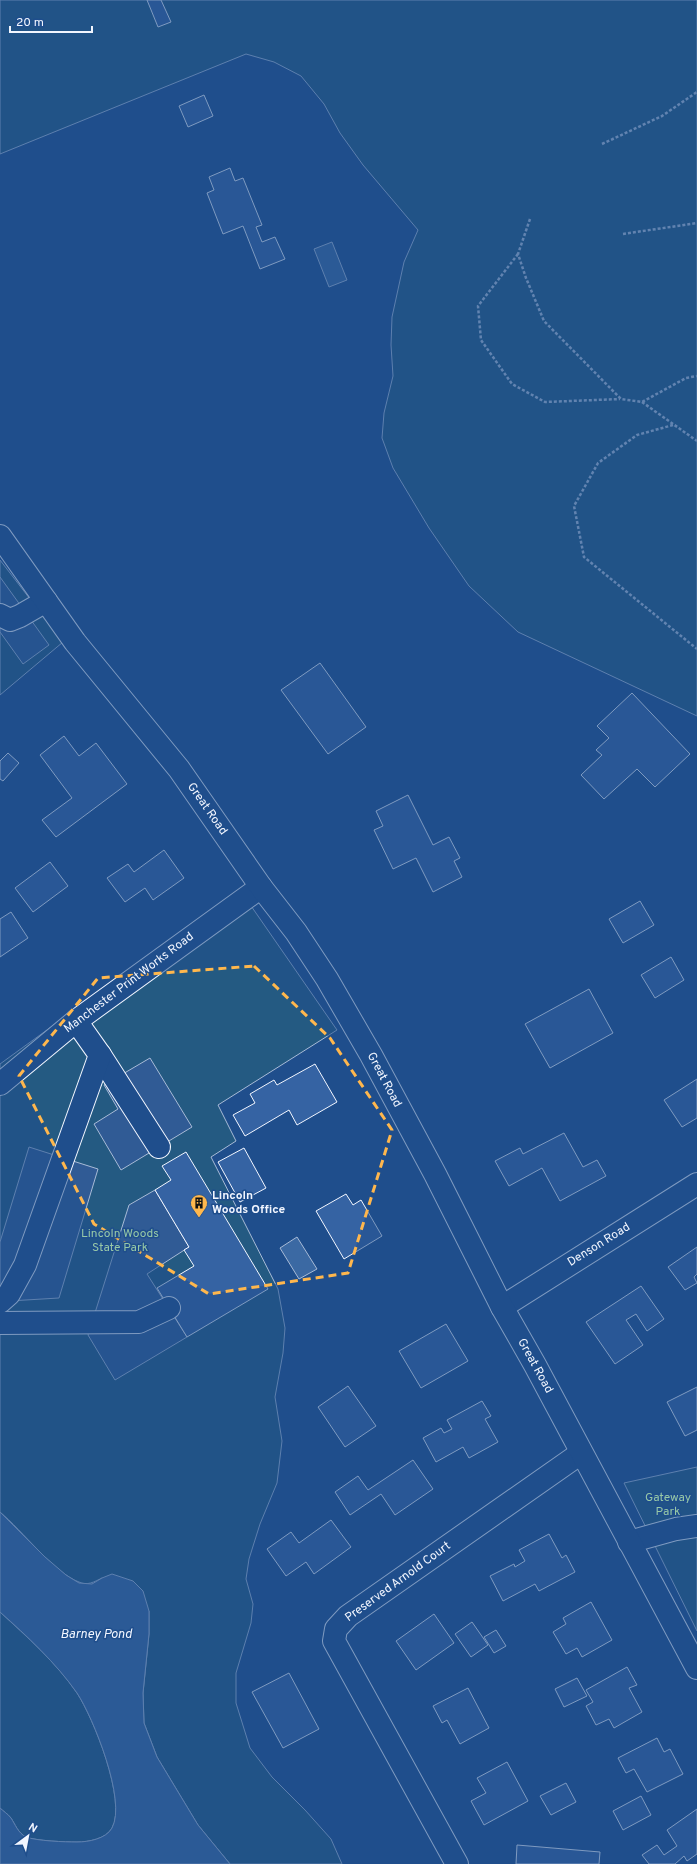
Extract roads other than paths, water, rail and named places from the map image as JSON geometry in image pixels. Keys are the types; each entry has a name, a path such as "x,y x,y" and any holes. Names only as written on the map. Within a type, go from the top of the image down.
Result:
{"main road":[{"name":"Great Road","path":"0,536 75,642 179,769 261,886 296,932 327,979 364,1042 452,1206 502,1307 697,1668"},
{"path":"0,615 10,620 46,601"},
{"name":"Manchester Print Works Road","path":"0,1084 76,1021 261,886"},
{"path":"76,1021 100,1055 159,1147"},
{"path":"0,1302 9,1294 25,1265 100,1055"},
{"name":"Denson Road","path":"502,1307 697,1184"},
{"path":"0,1323 139,1322 169,1308"},
{"name":"Preserved Arnold Court","path":"457,1864 334,1640 336,1628 348,1616 581,1453"},
{"path":"629,1542 676,1529 697,1526"}],"water":[{"path":"332,242 347,280 329,287 314,249"},
{"path":"297,1237 317,1269 299,1279 280,1248"},
{"name":"Barney Pond","path":"0,1512 45,1557 66,1575 79,1583 92,1584 112,1574 133,1581 143,1591 149,1611 149,1634 143,1693 144,1723 157,1757 198,1825 230,1864 0,1864 0,1808 10,1817 19,1831 26,1837 51,1841 81,1842 101,1837 109,1832 112,1828 115,1815 115,1799 112,1780 99,1739 77,1693 51,1661 31,1640 0,1612"}],"place":[{"name":"Lincoln Woods Office","path":"199,1218"}],"park label":[{"name":"Lincoln Woods State Park","path":"120,1241"},
{"name":"Gateway Park","path":"668,1505"}]}
